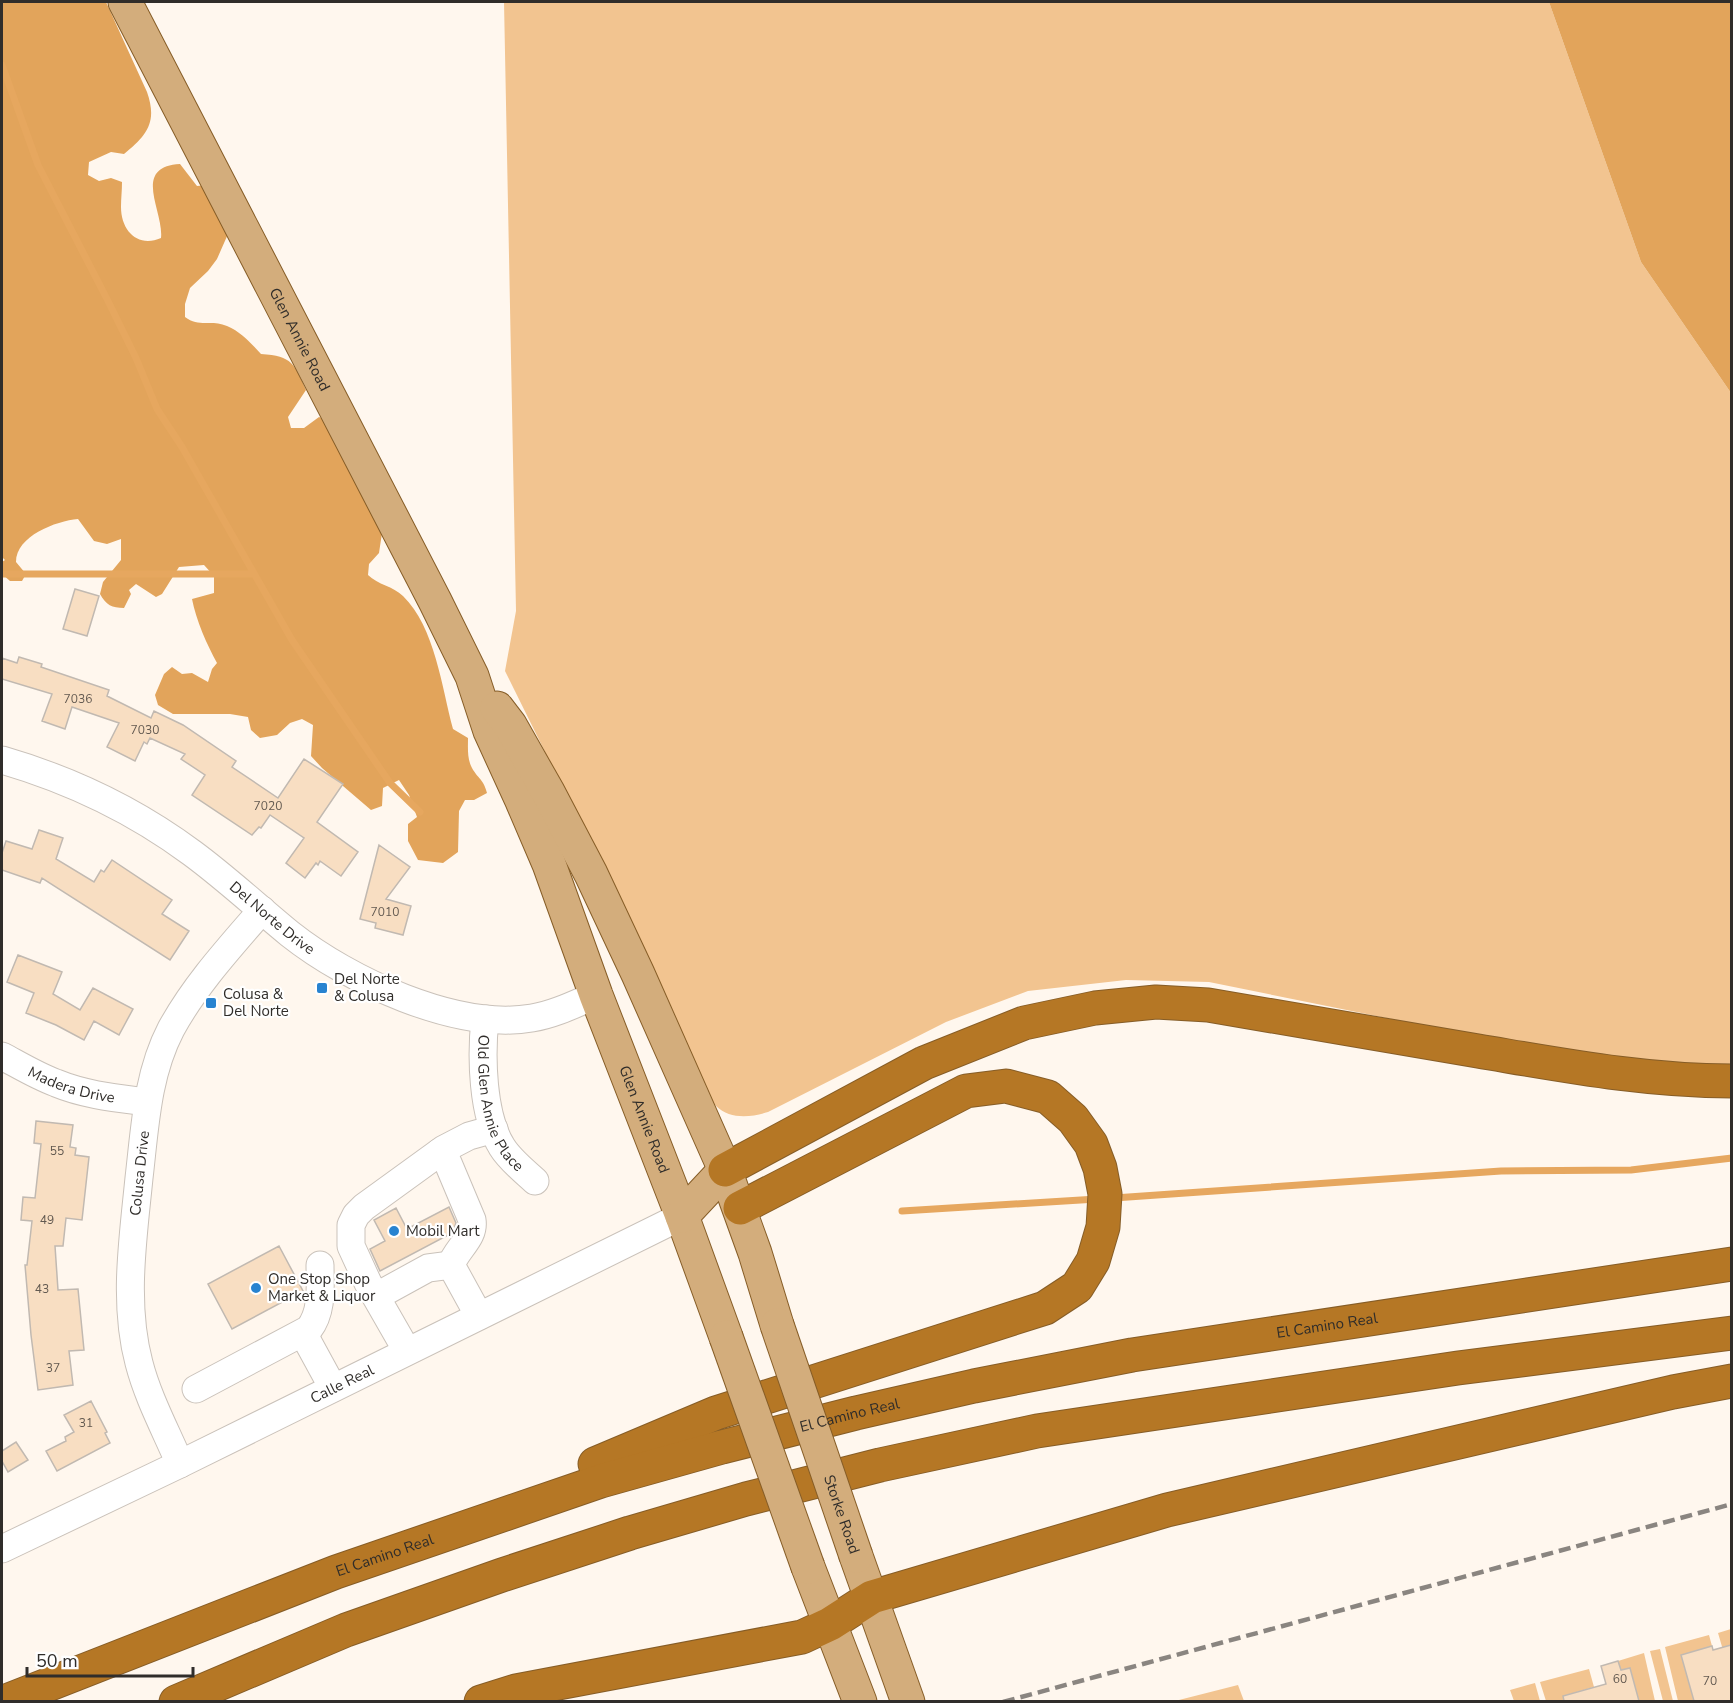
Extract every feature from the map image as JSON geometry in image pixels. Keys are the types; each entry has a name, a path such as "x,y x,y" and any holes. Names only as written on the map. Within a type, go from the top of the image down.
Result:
{"highway":[{"path":"725,1170 924,1063 1024,1023 1095,1008 1155,1002 1208,1005 1631,1076 1731,1081"},
{"path":"336,1572 716,1413 1008,1322 1045,1308 1077,1287 1093,1261 1102,1227 1105,1194 1100,1168 1091,1144 1073,1119 1048,1096 1006,1086 966,1091 740,1208"},
{"name":"El Camino Real","path":"4,1701 336,1572 601,1481 811,1424 974,1386 1132,1355 1731,1264"},
{"path":"176,1701 346,1630 502,1575 630,1533 746,1499 880,1465 1048,1429 1458,1368 1731,1333"},
{"path":"481,1701 516,1691 802,1637 830,1624 872,1597 1167,1510 1673,1392 1731,1381"}],"main road":[{"name":"Glen Annie Road","path":"125,2 472,676 490,731 549,864 596,995 682,1216 830,1624"},
{"name":"Glen Annie Road","path":"472,676 510,725 591,874 638,974 725,1170 740,1208 777,1325"},
{"path":"682,1216 725,1170"},
{"path":"682,1216 740,1208"},
{"name":"Storke Road","path":"777,1325 903,1687"},
{"path":"830,1624 857,1693"}],"street":[{"name":"Del Norte Drive","path":"2,760 82,788 130,813 193,854 324,958 373,985 426,1006 485,1019 532,1019 560,1012 596,995"},
{"name":"Colusa Drive","path":"180,1464 149,1393 139,1363 132,1329 130,1302 132,1247 147,1102 154,1071 171,1030 193,994 262,910"},
{"name":"Old Glen Annie Place","path":"485,1019 482,1045 485,1092 494,1129 502,1147 514,1163 535,1181"},
{"name":"Madera Drive","path":"2,1056 54,1083 97,1095 147,1102"},
{"path":"407,1351 355,1258 350,1235 351,1225 356,1215 364,1207 440,1152 469,1136 494,1129"},
{"path":"440,1152 456,1182 474,1228 451,1265"},
{"name":"Calle Real","path":"2,1549 180,1464 682,1216"},
{"path":"196,1389 303,1333 314,1323 317,1315 320,1265"},
{"path":"377,1296 435,1265 451,1265"},
{"path":"451,1265 479,1316"},
{"path":"303,1333 333,1388"}],"shaded area":[{"path":"2,2 106,2 147,92 151,112 148,128 138,141 124,154 111,152 89,162 88,175 99,181 111,178 122,182 121,207 124,223 132,235 145,241 161,238 161,227 153,192 153,182 157,173 165,167 180,164 197,186 207,185 228,234 217,259 190,288 185,304 185,317 195,322 216,323 232,328 261,354 280,357 291,363 306,390 288,417 291,428 304,428 319,417 328,421 382,533 379,553 369,564 368,575 403,596 423,624 436,659 453,729 468,738 470,765 484,784 487,793 474,800 465,800 459,811 458,852 443,863 418,860 408,841 408,824 417,817 409,795 399,780 383,788 382,806 371,810 311,756 313,725 302,719 290,723 277,735 260,738 251,730 248,717 230,714 173,714 158,705 155,695 164,674 172,667 182,674 192,673 208,682 212,669 217,663 202,632 192,599 214,593 214,576 204,565 179,567 162,594 156,597 136,584 129,590 131,594 124,608 113,606 107,603 100,594 103,582 121,560 121,539 107,544 94,541 78,519 59,523 30,537 18,553 16,562 26,574 22,581 10,581 2,574 2,562 5,560 2,557"},
{"path":"504,2 1549,2 1641,262 1731,393 1731,1065 1643,1063 1534,1048 1209,982 1126,980 1028,991 946,1022 768,1112 748,1116 734,1115 716,1106 703,1086 673,1011 505,671 516,611"},
{"path":"1549,2 1731,2 1731,393 1641,262"},
{"path":"1731,1629 1731,1648 1723,1650 1718,1633"},
{"path":"1709,1635 1712,1646 1681,1655 1694,1701 1678,1701 1665,1647"},
{"path":"1660,1649 1673,1701 1663,1701 1650,1651"},
{"path":"1644,1653 1655,1701 1639,1701 1630,1668 1621,1670 1618,1661"},
{"path":"1589,1669 1594,1687 1570,1694 1572,1701 1546,1701 1540,1682"},
{"path":"1535,1683 1540,1701 1514,1701 1510,1690"},
{"path":"1238,1685 1244,1701 1175,1701"}],"building":[{"path":"75,589 99,596 87,636 63,629"},
{"path":"19,657 42,664 41,667 109,690 107,696 151,718 154,711 183,725 236,761 232,767 278,798 304,759 343,784 317,822 358,852 341,876 320,861 305,878 286,863 304,838 270,815 261,828 259,827 252,835 192,795 205,775 181,759 185,754 150,738 147,744 144,742 135,761 107,747 119,723 72,707 65,729 42,721 52,694 2,679 2,658 17,663"},
{"path":"39,830 63,838 56,859 94,882 101,870 104,872 112,860 172,900 162,914 189,931 170,960 42,878 40,883 2,870 2,853 6,841 32,849"},
{"path":"379,845 410,867 386,899 411,906 403,935 375,928 376,923 360,919"},
{"path":"18,955 62,972 53,994 80,1010 93,988 133,1009 119,1035 94,1021 84,1040 26,1013 34,993 7,982"},
{"path":"36,1121 73,1125 70,1147 76,1148 75,1155 89,1157 82,1220 66,1218 63,1246 55,1246 58,1290 78,1289 84,1350 69,1351 73,1385 38,1390 25,1265 27,1265 32,1221 21,1220 23,1197 35,1198 41,1144 34,1143"},
{"path":"449,1207 456,1223 452,1233 380,1271 370,1249 385,1241 374,1220 396,1208 407,1229"},
{"name":"One Stop Shop Market & Liquor","path":"279,1246 303,1291 232,1329 208,1284"},
{"path":"91,1401 107,1432 105,1433 110,1443 57,1471 46,1451 66,1441 65,1437 74,1432 64,1415"},
{"path":"16,1442 28,1460 8,1472 2,1461 2,1451"},
{"path":"1731,1645 1731,1701 1694,1701 1681,1655 1712,1646 1713,1650"},
{"path":"1618,1661 1621,1670 1630,1668 1639,1701 1564,1701 1563,1696 1606,1684 1601,1666"}],"waterway":[{"path":"2,65 38,165 136,358 157,409 182,447 292,640 390,783 420,812"},
{"path":"2,574 254,574"},
{"path":"1114,1198 1501,1171 1631,1170 1732,1158"},
{"path":"902,1211 1097,1199"}],"railway":[{"path":"1003,1702 1732,1504"}],"place":[{"name":"Del Norte & Colusa","path":"322,988"},
{"name":"Colusa & Del Norte","path":"211,1003"},
{"name":"Mobil Mart","path":"394,1231"},
{"name":"One Stop Shop Market & Liquor","path":"256,1288"}]}
